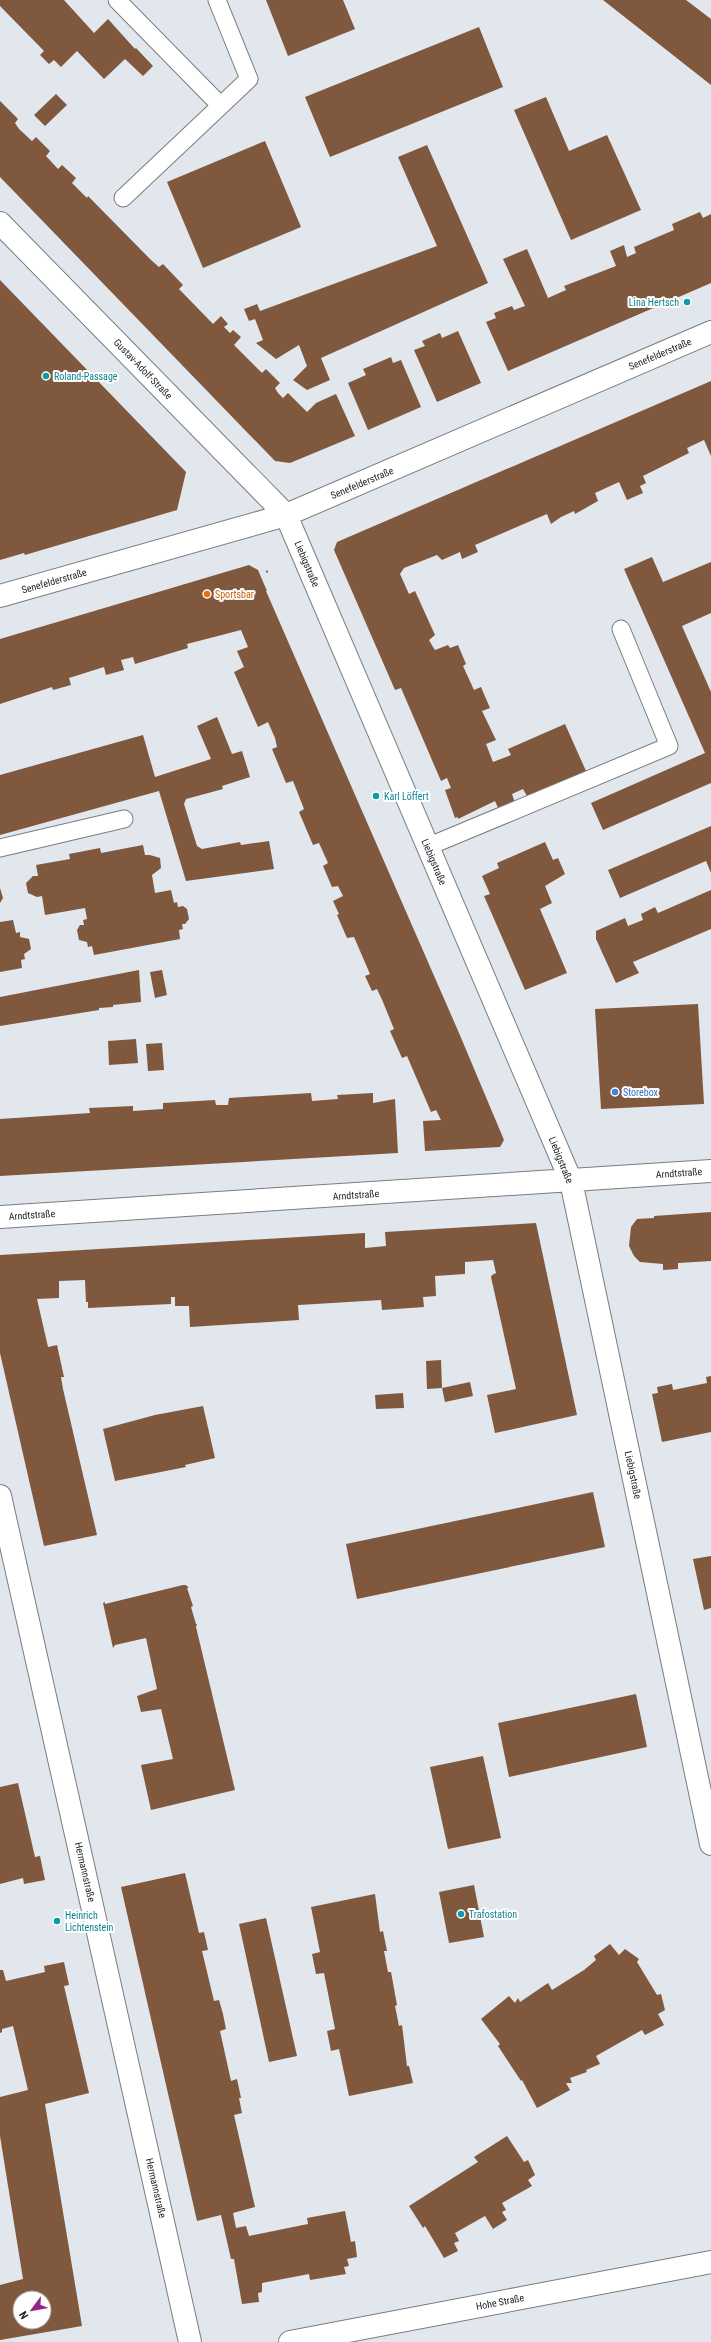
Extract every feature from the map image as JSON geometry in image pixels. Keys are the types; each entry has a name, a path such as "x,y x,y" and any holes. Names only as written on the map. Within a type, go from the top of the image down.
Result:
{"street":[{"name":"Gustav-Adolf-Straße","path":"0,223 286,515"},
{"name":"Senefelderstraße","path":"0,596 286,515 711,332"},
{"name":"Liebigstraße","path":"286,515 571,1181 711,1844"},
{"name":"Arndtstraße","path":"0,1217 711,1171"},
{"name":"Hermannstraße","path":"0,1496 190,2342"},
{"name":"Hohe Straße","path":"290,2342 711,2262"}],"lane":[{"path":"117,0 220,105"},
{"path":"123,198 249,79 218,0"},
{"path":"427,847 669,746 621,629"},
{"path":"0,848 124,819"}],"path":[{"path":"266,572 270,570"}],"building":[{"path":"0,0 64,0 94,33 108,19 135,49 136,48 153,66 143,76 125,59 104,79 77,51 61,67 54,60 49,64 40,55 44,51 0,6"},
{"path":"266,0 343,0 355,29 288,56"},
{"path":"603,0 686,0 711,19 711,85"},
{"path":"479,27 503,87 330,157 305,97"},
{"path":"56,94 67,105 45,126 34,115"},
{"path":"546,97 569,151 607,135 641,210 571,240 514,110"},
{"path":"0,101 18,119 15,123 19,129 32,141 36,137 50,151 46,156 58,169 62,165 76,178 72,183 87,198 88,196 159,267 163,264 183,285 179,289 213,324 221,316 228,324 224,327 230,333 233,330 241,337 234,345 262,373 266,369 280,383 275,388 283,398 288,393 307,412 316,403 336,394 355,436 290,463 275,461 0,177"},
{"path":"265,141 301,227 203,268 167,182"},
{"path":"427,145 488,283 321,358 330,380 307,390 293,380 307,366 299,345 276,359 256,343 263,340 255,319 249,321 244,309 257,304 260,311 437,246 398,157"},
{"path":"700,212 703,218 711,214 711,283 508,371 486,322 496,318 494,313 512,306 514,310 525,306 503,259 527,249 548,298 566,290 564,286 616,266 610,251 624,245 627,257 636,253 634,247 674,230 672,224"},
{"name":"Roland-Passage","path":"0,280 186,472 177,510 25,555 24,553 0,560"},
{"path":"458,331 481,383 437,402 414,350 425,346 422,341 440,333 442,338"},
{"path":"391,357 393,363 401,360 421,407 368,430 348,383 366,375 363,369"},
{"path":"711,381 711,456 704,440 687,448 689,453 643,476 646,483 640,486 643,493 627,500 619,482 595,493 598,501 575,514 574,511 551,524 547,514 475,545 478,552 462,559 460,552 442,560 437,555 404,568 400,574 409,594 415,591 435,635 429,640 435,650 448,645 450,648 458,645 466,664 463,666 474,690 481,687 490,708 482,711 496,740 486,744 493,762 511,755 508,749 565,724 586,771 527,796 523,789 512,794 515,803 499,810 495,801 458,819 458,817 455,818 445,790 451,788 447,778 441,781 401,688 395,690 334,550 337,542"},
{"path":"652,557 663,582 711,562 711,613 682,626 711,692 711,783 603,830 591,803 705,753 624,569"},
{"path":"249,565 258,570 459,1033 504,1140 500,1147 425,1151 423,1121 441,1120 436,1110 431,1112 407,1056 402,1058 390,1031 394,1029 383,1002 377,989 372,991 365,976 370,974 354,937 347,938 337,915 339,914 333,901 343,896 338,886 332,887 323,866 328,863 319,843 313,845 299,812 304,809 293,781 286,783 272,749 277,747 268,722 258,727 234,672 244,667 237,651 248,647 241,630 187,644 188,648 135,664 133,657 121,660 124,670 106,675 104,667 69,678 71,685 53,690 52,687 0,704 0,639"},
{"path":"217,717 232,754 242,751 250,777 222,786 223,789 186,799 184,804 197,846 202,849 240,842 241,845 269,841 274,869 186,881 159,791 0,835 0,775 143,735 155,777 211,759 197,726"},
{"path":"711,826 711,873 706,861 620,898 608,870"},
{"path":"545,842 553,860 558,858 565,874 545,886 552,903 540,909 567,973 525,990 484,896 490,894 482,876 499,868 497,863"},
{"path":"143,845 145,855 160,858 161,868 152,875 155,893 171,890 174,903 177,902 178,907 183,906 187,909 189,919 185,924 182,924 183,929 179,930 180,939 94,955 92,946 88,947 87,942 79,940 77,930 80,925 84,925 83,920 87,919 85,908 45,915 42,896 37,897 28,893 26,883 33,876 38,876 36,865 70,859 69,854 100,848 101,853"},
{"path":"0,888 3,898 0,903"},
{"path":"711,890 711,929 633,962 639,973 616,983 596,939 596,931 625,918 628,926 643,920 641,914 655,907 658,913"},
{"path":"13,920 16,933 20,932 20,937 29,939 31,949 24,954 25,959 21,960 22,968 0,972 0,922"},
{"path":"139,970 141,1002 113,1005 113,1007 99,1008 99,1010 0,1026 0,997"},
{"path":"162,970 167,995 155,998 150,972"},
{"path":"698,1004 704,1104 601,1109 595,1009"},
{"path":"136,1039 138,1063 109,1065 108,1041"},
{"path":"162,1043 164,1070 148,1071 146,1044"},
{"path":"311,1093 312,1101 338,1099 337,1095 373,1093 373,1103 395,1099 398,1153 0,1176 0,1119 90,1113 89,1108 133,1106 133,1111 163,1109 163,1103 215,1100 216,1105 228,1105 229,1098"},
{"path":"711,1212 711,1261 678,1263 678,1269 663,1270 663,1264 640,1262 634,1256 629,1246 631,1227 637,1219 654,1218 654,1216"},
{"path":"536,1223 577,1415 495,1433 487,1395 516,1389 491,1277 496,1273 493,1260 465,1262 465,1274 435,1276 436,1296 423,1297 424,1307 382,1310 381,1300 298,1305 299,1320 190,1327 189,1306 175,1306 175,1297 171,1297 171,1304 88,1308 88,1302 86,1302 85,1280 59,1281 59,1298 37,1299 48,1347 57,1345 64,1377 61,1377 63,1389 97,1535 44,1546 0,1353 0,1255 365,1233 365,1248 386,1246 385,1232"},
{"path":"441,1360 442,1388 427,1389 426,1361"},
{"path":"711,1376 711,1432 662,1442 652,1394 658,1393 657,1387 672,1384 673,1390 707,1383 706,1377"},
{"path":"470,1382 473,1396 445,1402 442,1388"},
{"path":"403,1393 404,1408 376,1409 375,1395"},
{"path":"203,1406 215,1458 185,1465 186,1467 115,1481 103,1429 155,1415"},
{"path":"593,1492 605,1547 357,1599 346,1544"},
{"path":"711,1556 711,1608 704,1610 693,1559"},
{"path":"186,1585 189,1588 187,1588 193,1606 191,1607 197,1624 196,1627 235,1790 151,1810 141,1765 173,1759 161,1709 141,1712 137,1696 157,1689 146,1638 115,1645 113,1648 103,1603 105,1602 105,1604"},
{"path":"636,1694 647,1747 509,1777 498,1723"},
{"path":"483,1756 501,1838 448,1849 430,1767"},
{"path":"18,1783 35,1857 40,1856 45,1880 24,1884 23,1878 0,1884 0,1787"},
{"path":"185,1873 199,1933 204,1932 208,1950 202,1951 214,2001 219,2000 223,2014 226,2029 220,2031 231,2081 237,2079 241,2098 239,2098 242,2113 234,2115 255,2207 233,2213 236,2228 246,2226 249,2236 308,2224 307,2218 345,2211 351,2242 355,2241 357,2257 347,2259 349,2266 344,2267 346,2274 310,2280 309,2274 262,2283 262,2292 258,2293 259,2302 242,2304 234,2259 231,2259 221,2215 197,2221 121,1887"},
{"name":"Trafostation","path":"474,1885 484,1937 449,1943 439,1892"},
{"path":"375,1894 380,1932 383,1931 387,1951 384,1951 388,1972 391,1972 397,2005 395,2006 399,2026 402,2025 407,2066 409,2066 413,2083 349,2096 339,2049 331,2051 327,2031 335,2029 324,1973 316,1974 312,1954 320,1952 311,1907"},
{"path":"266,1918 297,2056 269,2062 239,1924"},
{"path":"610,1944 619,1955 625,1949 639,1959 637,1962 657,1995 661,1994 665,2010 658,2014 664,2025 645,2035 642,2030 596,2056 600,2064 586,2070 587,2072 570,2078 572,2083 566,2083 570,2090 537,2108 522,2080 521,2081 498,2046 500,2044 481,2019 509,1996 515,2003 518,1998 520,2002 548,1983 552,1990 584,1970 596,1960 594,1956"},
{"path":"64,1962 69,1985 64,1986 89,2093 45,2104 82,2326 0,2340 0,2285 23,2279 0,2136 0,2097 28,2090 13,2026 2,2029 2,2032 0,2033 0,1970 3,1970 6,1981 45,1972 44,1966"},
{"path":"507,2136 524,2162 528,2160 535,2175 528,2180 532,2186 502,2203 506,2210 502,2212 507,2220 493,2229 485,2216 455,2233 459,2241 454,2243 458,2251 444,2258 425,2226 423,2228 409,2206 478,2162 474,2157"}],"place":[{"name":"Lina Hertsch","path":"687,302"},
{"name":"Roland-Passage","path":"46,376"},
{"name":"Sportsbar","path":"207,594"},
{"name":"Karl Löffert","path":"376,796"},
{"name":"Storebox","path":"615,1092"},
{"name":"Trafostation","path":"461,1914"},
{"name":"Heinrich Lichtenstein","path":"57,1921"}]}
